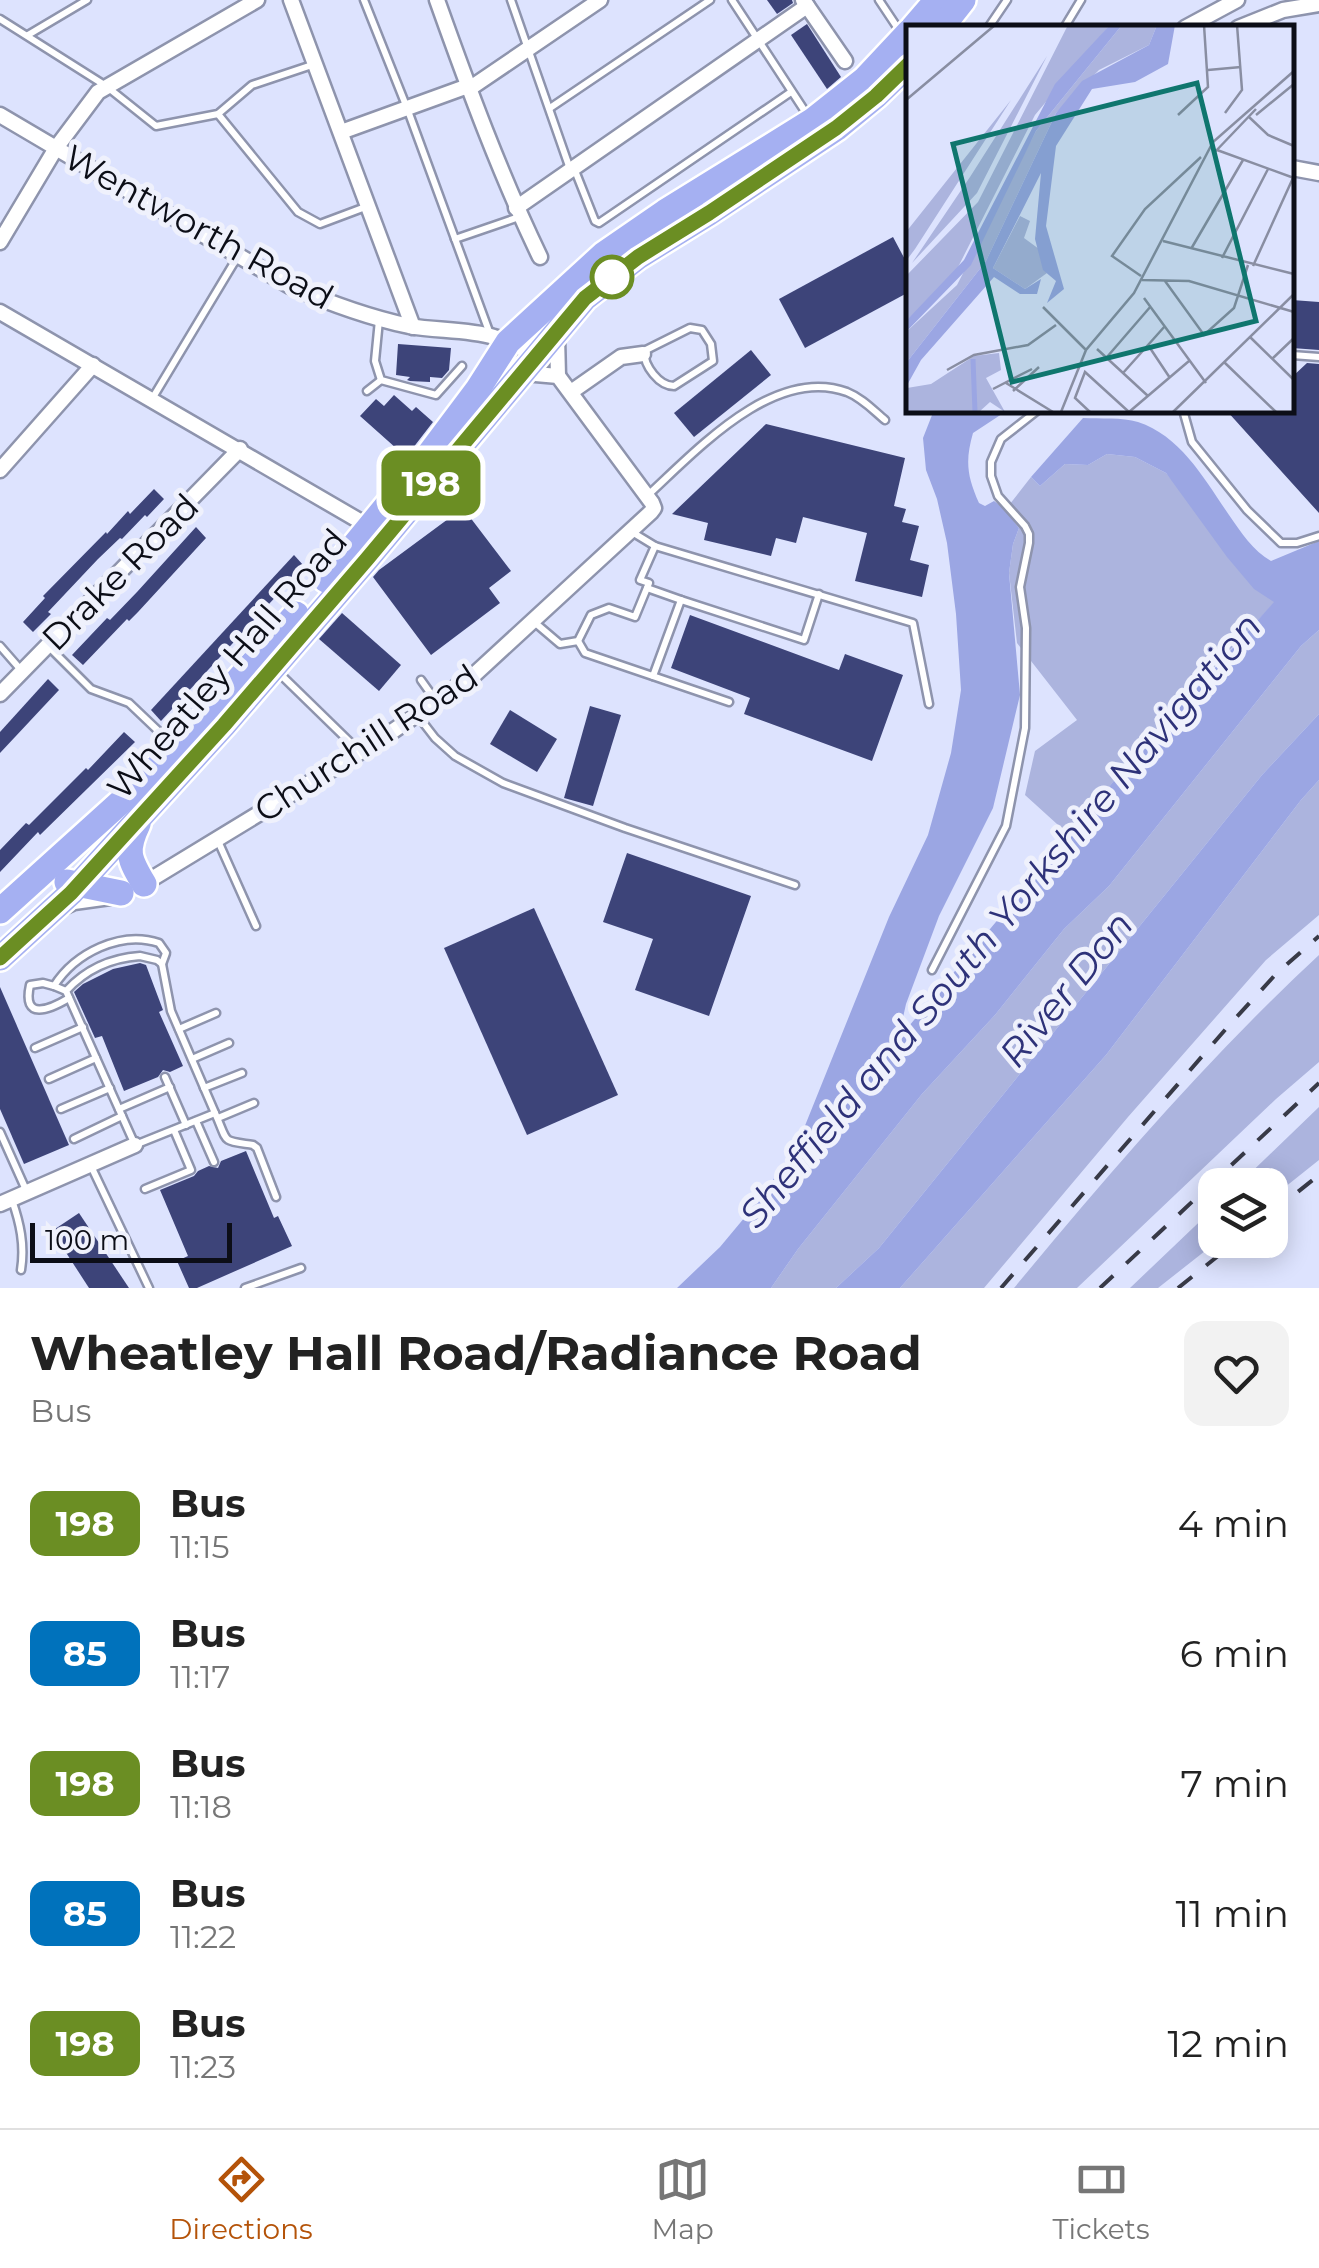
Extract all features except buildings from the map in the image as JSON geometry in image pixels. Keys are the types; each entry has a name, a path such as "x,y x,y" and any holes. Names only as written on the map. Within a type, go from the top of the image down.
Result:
{"highway":[{"name":"Wheatley Hall Road","path":"922,25 937,0"},
{"path":"943,25 963,0"},
{"name":"Wheatley Hall Road","path":"0,912 176,748 370,527 478,389 604,254 812,121 906,51"},
{"name":"Wheatley Hall Road","path":"0,958 79,883 273,667 516,351 557,331 585,298 638,257 836,128 876,96 906,53"},
{"path":"0,912 39,888 62,881 133,888 130,846 149,807"}],"street":[{"path":"0,242 56,148 98,92 257,0"},
{"path":"438,0 518,212 540,257"},
{"path":"341,132 469,88 528,50 580,6 600,0"},
{"path":"1190,25 1236,0"},
{"path":"518,212 572,168 758,40 805,3 845,61"},
{"path":"1246,25 1283,10 1319,4"},
{"path":"294,6 413,326"},
{"name":"Wentworth Road","path":"0,115 290,286 380,319 516,351 558,376"},
{"path":"1294,168 1319,173"},
{"path":"0,312 370,527"},
{"path":"557,331 558,376 650,502"},
{"path":"572,392 621,358 643,354"},
{"path":"0,470 93,366"},
{"name":"Drake Road","path":"0,694 240,449"},
{"name":"Churchill Road","path":"41,920 74,902 112,897 133,888 218,840 436,702 476,674 631,531 650,502"},
{"path":"6,1201 136,1146"}],"lane":[{"path":"27,35 88,0"},
{"path":"364,0 455,239 516,351"},
{"path":"511,0 595,222 600,223 791,92"},
{"path":"550,108 710,0"},
{"path":"732,0 812,121"},
{"path":"880,0 906,46"},
{"path":"990,25 1006,0"},
{"path":"1066,25 1082,0"},
{"path":"0,19 106,86 156,126 218,114 252,85 316,64"},
{"path":"218,114 298,212 316,223 368,206"},
{"path":"455,239 518,212"},
{"path":"152,400 238,256"},
{"path":"380,319 375,361 380,380"},
{"path":"690,328 702,330 711,344 714,361 674,386 662,383 643,354 690,328"},
{"path":"1294,355 1319,357"},
{"path":"380,380 436,395 462,366"},
{"path":"367,391 380,380"},
{"path":"650,502 713,436 777,396 828,387 858,397 885,420"},
{"path":"932,970 1006,826 1025,728 1026,628 1020,587 1029,534 998,496 990,476 1001,439 1035,412"},
{"path":"1184,412 1192,442 1247,510 1281,543 1319,536"},
{"path":"631,531 655,546 913,622 929,704"},
{"path":"578,641 591,615 609,608 636,617 648,583 640,580 655,546"},
{"path":"647,588 804,640 819,594"},
{"path":"653,676 680,600"},
{"path":"533,621 560,644 578,641"},
{"path":"578,641 584,653 729,702"},
{"path":"47,645 91,689 129,703 176,748"},
{"path":"0,646 22,671"},
{"path":"273,667 360,752"},
{"path":"421,680 436,702"},
{"path":"417,715 455,756 504,782 794,885"},
{"path":"218,840 256,926"},
{"path":"54,986 60,976 85,956 108,944 129,940 159,943 166,953 162,964 171,1011 227,1140 257,1148 276,1197"},
{"path":"162,964 140,956 118,959 95,967 68,995 43,1010 29,1004 30,985 43,983 68,995 136,1146 186,1124 254,1104"},
{"path":"179,1029 216,1012"},
{"path":"35,1048 82,1027"},
{"path":"192,1059 229,1044"},
{"path":"49,1079 96,1058"},
{"path":"204,1088 242,1073"},
{"path":"166,1077 186,1124"},
{"path":"74,1138 170,1087"},
{"path":"61,1109 110,1088"},
{"path":"196,1121 214,1162"},
{"path":"145,1188 191,1170 174,1130"},
{"path":"0,1132 27,1192"},
{"path":"90,1165 150,1288"},
{"path":"6,1201 20,1225 24,1255 20,1270"},
{"path":"245,1288 301,1268"}],"shaded area":[{"path":"1107,454 1135,457 1166,473 1275,602 1068,834 1025,795 1035,751 1077,720 1017,643 1009,573 1019,528 1006,509 1031,477 1040,486 1065,464 1088,465"},
{"path":"1319,630 1319,714 1262,775 879,1248 836,1288 771,1288 922,1094 995,1015 1064,929 1109,886 1301,646"},
{"path":"1319,780 1319,915 1266,960 984,1288 900,1288 1106,1055"},
{"path":"1319,955 1319,1062 1203,1168 1198,1168 1198,1173 1077,1288 1014,1288 1161,1117"},
{"path":"1319,1107 1319,1160 1288,1185 1288,1168 1256,1168"},
{"path":"1198,1223 1198,1257 1158,1288 1130,1288"}],"water":[{"name":"Sheffield and South Yorkshire Navigation","path":"933,412 1005,412 973,433 969,468 979,503 985,506 994,501 1019,528 1009,573 1020,695 993,808 939,916 906,1004 902,1022 909,1026 1118,776 1274,602 1254,589 1227,557 1166,473 1135,457 1107,454 1088,465 1065,464 1040,486 1031,477 1083,418 1132,420 1167,438 1191,461 1248,541 1271,561 1319,541 1319,630 1301,646 1109,886 1064,929 995,1015 922,1094 771,1288 677,1288 720,1247 760,1199 798,1143 889,917 928,835 951,753 961,690 947,543 926,470 923,438"},
{"path":"1319,714 1319,780 1106,1055 900,1288 836,1288 879,1248 1262,775"}],"railway":[{"path":"1001,1288 1231,1023 1276,974 1319,936"},
{"path":"1100,1288 1319,1083"},
{"path":"1288,1200 1319,1175"},
{"path":"1178,1288 1216,1258"}],"bus line":[{"name":"198","path":"0,958 71,893 224,725 585,298 638,257 836,128 906,67"}],"water label":[{"name":"River Don","path":"1066,989"}]}
